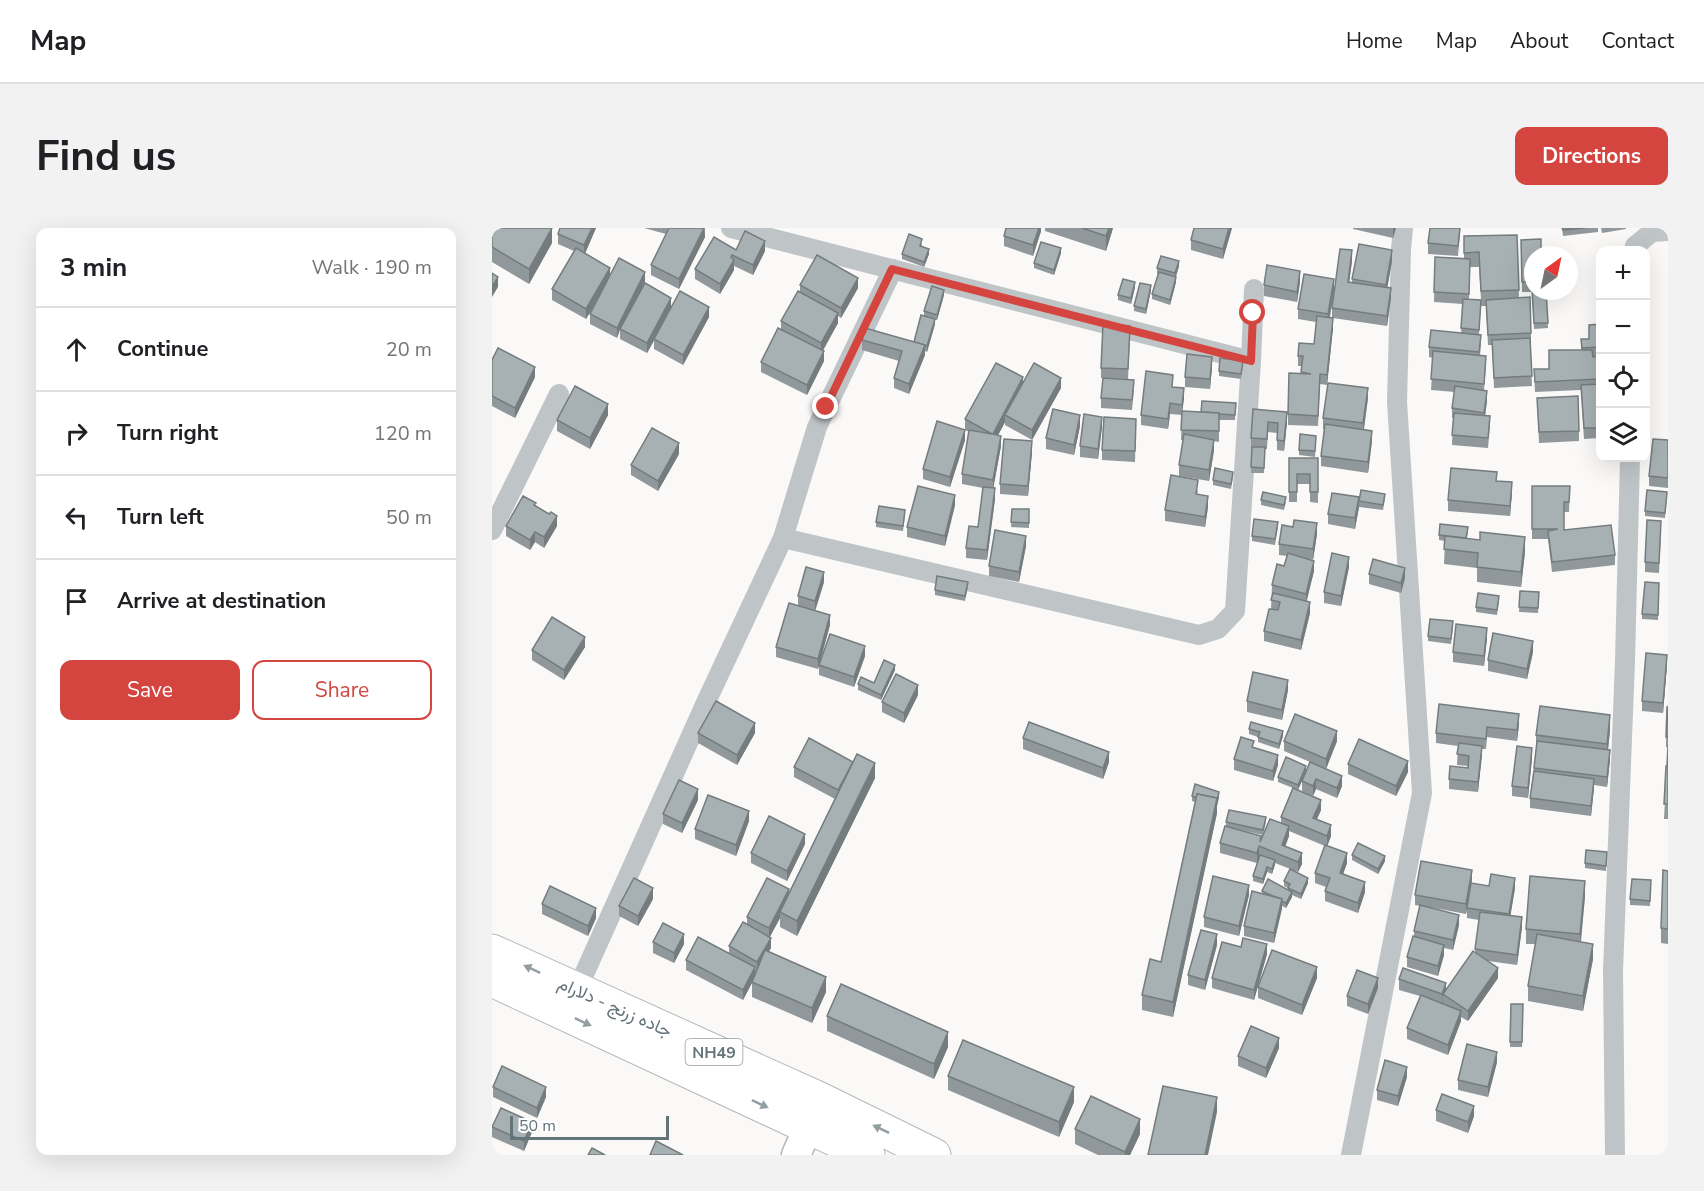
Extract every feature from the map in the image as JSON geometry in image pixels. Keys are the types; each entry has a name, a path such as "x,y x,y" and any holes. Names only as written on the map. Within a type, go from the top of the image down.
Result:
{"highway":[{"name":"جاده زرنج - دلارام","path":"492,951 577,990 808,1127 934,1155"},
{"name":"جاده زرنج - دلارام","path":"492,980 868,1155"}],"street":[{"path":"731,228 1251,361"},
{"path":"1351,1155 1422,793 1396,402 1403,228"},
{"path":"1635,246 1652,232 1668,231"},
{"path":"577,990 708,698 783,538 817,427 892,269"},
{"path":"783,538 1199,635 1218,629 1235,610 1254,289"},
{"path":"492,530 559,393"},
{"path":"1615,1155 1613,971 1630,462"}],"building":[{"path":"492,228 552,228 529,269 492,247"},
{"path":"560,228 592,228 584,245 558,234"},
{"path":"669,228 704,228 679,279 651,265"},
{"path":"1006,228 1039,228 1033,245 1004,236"},
{"path":"1082,228 1109,228 1106,236"},
{"path":"1194,228 1229,228 1223,249 1191,240"},
{"path":"1430,228 1460,228 1458,246 1428,243"},
{"path":"1562,228 1585,228 1563,230"},
{"path":"745,231 765,241 753,265 732,255 734,260 720,284 695,269 714,237 736,250"},
{"path":"909,234 922,239 920,246 929,249 924,262 902,254"},
{"path":"1517,235 1519,290 1481,291 1479,252 1464,253 1464,236"},
{"path":"1541,239 1541,246 1524,246 1524,282 1522,282 1521,240"},
{"path":"1041,242 1061,248 1054,270 1034,263"},
{"path":"1359,244 1392,250 1386,285 1352,279"},
{"path":"576,248 610,268 586,309 552,289"},
{"path":"1340,249 1352,250 1348,282 1391,288 1387,316 1332,308"},
{"path":"817,255 858,278 841,308 800,285"},
{"path":"1161,256 1179,261 1175,273 1157,268"},
{"path":"1435,257 1470,259 1469,294 1434,292"},
{"path":"619,258 645,272 617,328 590,314"},
{"path":"1267,265 1300,271 1297,292 1264,285"},
{"path":"1159,272 1176,277 1170,300 1152,294"},
{"path":"492,273 498,277 492,287"},
{"path":"1304,274 1334,279 1328,314 1298,309"},
{"path":"1123,279 1135,282 1131,298 1118,295"},
{"path":"645,283 671,298 647,343 620,329"},
{"path":"1140,283 1151,285 1146,309 1134,306"},
{"path":"932,286 944,290 937,315 924,311"},
{"path":"680,291 709,307 683,355 654,339"},
{"path":"798,291 838,313 821,343 781,321"},
{"path":"1524,297 1524,300 1530,300 1531,333 1488,335 1486,300"},
{"path":"1463,299 1481,300 1479,330 1461,328"},
{"path":"1533,300 1547,300 1548,323 1534,323"},
{"path":"921,315 935,319 927,346 914,342"},
{"path":"1317,316 1333,318 1327,375 1320,374 1318,416 1288,414 1289,373 1311,374 1301,372 1303,356 1298,356 1299,343 1314,344"},
{"path":"1103,324 1130,326 1128,369 1101,368"},
{"path":"1596,324 1596,347 1582,348 1581,339 1589,339 1589,325"},
{"path":"778,328 824,351 807,385 761,362"},
{"path":"865,328 925,345 909,384 894,378 902,351 862,340"},
{"path":"1431,330 1481,335 1479,352 1429,347"},
{"path":"1530,338 1532,376 1494,378 1492,340"},
{"path":"498,348 535,367 515,408 492,396 492,360"},
{"path":"1549,350 1592,350 1593,357 1596,357 1596,379 1535,382 1534,369 1549,369"},
{"path":"1433,351 1486,356 1484,384 1431,379"},
{"path":"1187,354 1212,357 1210,379 1185,377"},
{"path":"1220,358 1243,361 1241,374 1219,371"},
{"path":"996,363 1023,377 993,434 1001,436 993,480 962,474 969,430 992,434 965,419"},
{"path":"1034,363 1061,378 1032,430 1005,415"},
{"path":"1146,371 1173,375 1172,387 1184,388 1182,405 1170,403 1168,419 1141,415"},
{"path":"1103,378 1134,380 1132,400 1101,398"},
{"path":"1328,383 1368,388 1363,423 1323,418"},
{"path":"1596,384 1596,428 1584,428 1581,385"},
{"path":"575,386 608,404 590,438 557,420"},
{"path":"1455,386 1487,391 1484,413 1452,408"},
{"path":"1578,396 1579,431 1539,432 1537,398"},
{"path":"1202,401 1236,403 1235,415 1201,412"},
{"path":"1053,409 1080,415 1074,445 1046,438"},
{"path":"1253,409 1287,412 1284,441 1277,440 1278,423 1268,422 1267,439 1251,438"},
{"path":"1182,411 1219,413 1219,431 1181,430"},
{"path":"1454,413 1490,416 1488,438 1452,435"},
{"path":"1084,414 1102,417 1098,449 1080,446"},
{"path":"1104,417 1136,419 1135,451 1102,450"},
{"path":"937,421 965,430 950,477 923,469"},
{"path":"1325,424 1372,431 1368,462 1321,456"},
{"path":"652,428 679,443 658,481 631,465"},
{"path":"1184,434 1214,440 1209,470 1179,465"},
{"path":"1300,434 1316,436 1315,451 1299,450"},
{"path":"1004,439 1032,441 1028,486 1000,484"},
{"path":"1653,439 1668,440 1668,478 1649,476"},
{"path":"1252,447 1265,447 1264,468 1251,467"},
{"path":"1289,458 1318,458 1318,492 1310,492 1310,474 1297,474 1297,492 1289,492"},
{"path":"1215,468 1233,472 1231,484 1213,480"},
{"path":"1451,468 1497,472 1496,481 1512,482 1510,506 1448,500"},
{"path":"1171,475 1198,480 1196,494 1208,496 1205,517 1165,510"},
{"path":"918,486 955,495 945,536 907,527"},
{"path":"1532,486 1570,486 1569,502 1564,502 1564,530 1611,525 1615,555 1552,562 1548,531 1558,529 1532,529"},
{"path":"983,487 995,488 987,550 966,548 969,526 978,527"},
{"path":"1361,490 1385,494 1383,505 1359,501"},
{"path":"1647,490 1667,492 1665,513 1645,511"},
{"path":"1263,492 1286,497 1284,505 1261,500"},
{"path":"1332,493 1359,497 1355,518 1328,514"},
{"path":"523,496 549,514 551,512 557,516 544,537 535,532 530,540 506,526"},
{"path":"879,506 905,510 903,526 876,522"},
{"path":"1012,509 1029,509 1029,523 1011,522"},
{"path":"1254,519 1278,522 1275,539 1252,536"},
{"path":"1294,520 1317,523 1313,549 1279,544 1282,525 1293,527"},
{"path":"1647,520 1661,521 1659,563 1645,562"},
{"path":"1440,524 1468,527 1466,538 1439,535"},
{"path":"995,530 1026,536 1019,572 989,566"},
{"path":"1480,532 1525,537 1521,572 1477,567 1478,553 1444,549 1445,536 1480,540"},
{"path":"1288,553 1314,561 1306,594 1272,585 1277,564 1284,566"},
{"path":"1332,553 1349,557 1341,596 1324,592"},
{"path":"1373,559 1405,568 1401,583 1369,574"},
{"path":"806,567 824,572 815,601 798,596"},
{"path":"937,576 968,582 965,596 935,590"},
{"path":"1645,582 1659,583 1658,615 1642,614"},
{"path":"1520,591 1539,592 1538,608 1519,607"},
{"path":"1273,593 1310,602 1301,640 1264,631 1269,609 1278,610 1280,602 1271,600"},
{"path":"1478,593 1499,596 1497,610 1476,607"},
{"path":"789,603 830,615 818,659 776,647"},
{"path":"552,617 585,637 564,670 532,650"},
{"path":"1430,619 1453,621 1451,639 1428,636"},
{"path":"1456,624 1487,628 1484,656 1453,652"},
{"path":"1493,633 1533,641 1527,669 1488,660"},
{"path":"830,634 865,646 854,677 819,665"},
{"path":"1646,653 1667,655 1663,703 1642,701"},
{"path":"884,660 895,665 881,695 858,684 861,677 874,683"},
{"path":"1253,672 1288,680 1282,710 1247,701"},
{"path":"896,674 918,685 904,713 882,702"},
{"path":"716,701 755,723 737,755 698,733"},
{"path":"1439,704 1519,714 1517,730 1487,727 1486,739 1436,733"},
{"path":"1540,706 1610,715 1607,744 1536,735"},
{"path":"1667,707 1668,737 1666,737"},
{"path":"1295,714 1337,731 1326,759 1284,741"},
{"path":"1029,722 1109,752 1103,768 1023,738"},
{"path":"1251,722 1283,731 1279,744 1258,737 1260,732 1249,729"},
{"path":"1241,737 1254,741 1252,747 1278,755 1273,771 1234,759"},
{"path":"809,738 853,762 838,790 794,767"},
{"path":"1359,739 1408,761 1396,786 1348,764"},
{"path":"1537,741 1610,750 1607,777 1534,768"},
{"path":"1459,743 1482,746 1478,782 1449,779 1450,766 1468,768 1469,756 1457,754"},
{"path":"1517,746 1532,748 1528,788 1512,786"},
{"path":"857,754 875,763 797,921 780,912"},
{"path":"1286,757 1306,766 1298,785 1278,777"},
{"path":"1310,762 1342,776 1337,788 1316,779 1313,786 1302,781"},
{"path":"1666,766 1668,766 1668,804 1664,804"},
{"path":"1534,771 1594,779 1591,806 1530,798"},
{"path":"679,780 698,789 682,823 663,814"},
{"path":"1195,784 1219,792 1217,801 1217,798 1197,794 1196,798 1192,796"},
{"path":"1293,788 1321,800 1313,818 1331,825 1327,836 1281,817"},
{"path":"1197,794 1217,798 1173,1002 1142,995 1150,959 1161,962"},
{"path":"708,795 749,811 736,845 695,829"},
{"path":"1229,810 1266,817 1263,830 1226,822"},
{"path":"769,816 805,834 787,871 751,853"},
{"path":"1270,819 1289,826 1282,845 1302,853 1298,862 1259,846 1257,853 1220,843 1225,826 1261,836 1260,842"},
{"path":"1358,843 1385,856 1378,869 1352,855"},
{"path":"1325,845 1347,853 1340,873 1365,882 1358,903 1325,891 1330,878 1315,873"},
{"path":"1586,850 1607,852 1606,866 1585,863"},
{"path":"1260,855 1275,860 1272,869 1267,867 1263,879 1253,876"},
{"path":"1421,861 1472,870 1466,904 1415,895"},
{"path":"1290,869 1308,878 1301,894 1288,888 1290,884 1284,881"},
{"path":"1663,870 1668,871 1668,929 1661,928"},
{"path":"1491,874 1515,878 1509,914 1467,908 1471,883 1489,886"},
{"path":"1213,876 1249,885 1239,926 1204,917"},
{"path":"1530,876 1585,881 1580,934 1526,929"},
{"path":"634,878 653,888 638,916 619,906"},
{"path":"767,878 789,889 769,928 747,917"},
{"path":"1268,879 1292,892 1286,903 1262,891"},
{"path":"1632,879 1651,880 1650,901 1630,899"},
{"path":"550,886 596,908 588,926 542,904"},
{"path":"1252,891 1282,899 1274,933 1244,926"},
{"path":"1420,905 1459,915 1453,940 1414,931"},
{"path":"1480,912 1522,917 1517,955 1475,949"},
{"path":"743,922 771,938 757,962 729,946"},
{"path":"663,923 684,934 674,953 653,942"},
{"path":"1201,930 1217,934 1205,980 1188,975"},
{"path":"1537,934 1593,944 1583,996 1528,986"},
{"path":"1413,936 1444,945 1438,966 1407,957"},
{"path":"698,937 755,967 743,990 686,960"},
{"path":"1243,938 1267,944 1254,990 1212,978 1222,942 1241,947"},
{"path":"765,950 826,977 812,1008 752,982"},
{"path":"1272,950 1317,967 1302,1005 1258,987"},
{"path":"1473,951 1498,968 1468,1011 1443,994"},
{"path":"1403,968 1446,983 1442,994 1399,979"},
{"path":"1357,970 1378,978 1368,1004 1347,996"},
{"path":"841,984 948,1032 934,1064 827,1016"},
{"path":"1421,995 1461,1011 1448,1045 1407,1028"},
{"path":"1511,1004 1523,1004 1522,1042 1510,1042"},
{"path":"1251,1026 1279,1038 1266,1068 1238,1056"},
{"path":"963,1040 1074,1087 1059,1122 948,1076"},
{"path":"1467,1044 1497,1052 1488,1087 1458,1080"},
{"path":"1385,1060 1407,1067 1398,1096 1377,1090"},
{"path":"502,1066 546,1087 537,1108 493,1087"},
{"path":"1163,1086 1217,1097 1205,1155 1148,1155"},
{"path":"1442,1094 1474,1106 1468,1122 1436,1110"},
{"path":"1091,1096 1140,1119 1125,1152 1075,1129"},
{"path":"501,1108 532,1122 524,1141 492,1127"},
{"path":"656,1141 683,1155 650,1155"},
{"path":"592,1148 605,1155 588,1155"}],"route":[{"path":"826,407 892,269 1251,361 1253,313"}]}
